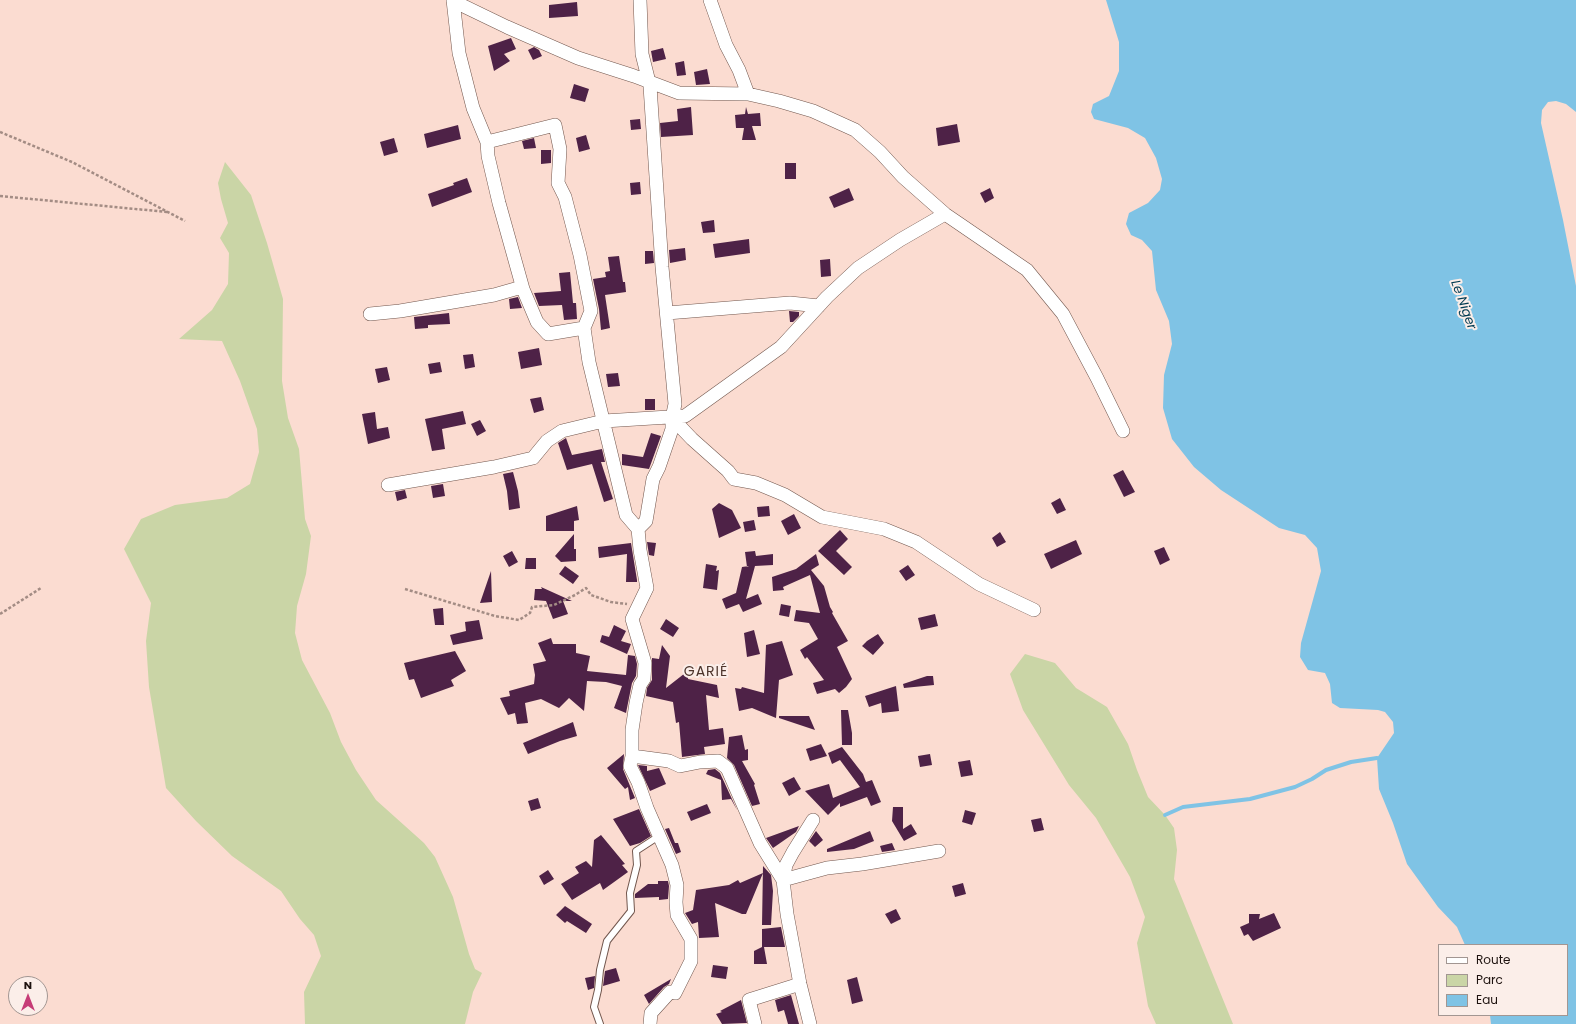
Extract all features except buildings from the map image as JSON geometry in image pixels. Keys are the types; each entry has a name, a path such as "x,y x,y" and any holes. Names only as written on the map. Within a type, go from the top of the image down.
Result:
{"street":[{"path":"638,529 646,520 653,479 659,468 672,429 672,418 676,404 667,313 649,82 642,54 640,0"},
{"path":"710,0 726,45 739,70 748,94"},
{"path":"453,1 507,27 578,58 679,93 748,94 813,111 855,130 880,152 903,177 945,214 1027,270 1063,314 1123,431"},
{"path":"453,1 461,60 473,108 487,142 488,156 499,203 522,287 537,322 548,334 584,328"},
{"path":"487,142 555,125 560,149 558,182 565,197 580,255 591,311 584,328 589,362 626,515 638,529 647,588 632,619 646,663 644,679 640,685 636,703 632,730 632,756 630,766 672,865 677,885 677,915 691,939 691,961 675,993 670,992 651,1013 650,1024"},
{"path":"388,485 494,467 533,458 547,441 562,431 604,421 685,416 781,347 819,306 858,268 900,240 945,214"},
{"path":"370,314 400,311 494,295 522,287"},
{"path":"667,313 790,303 819,306"},
{"path":"672,418 692,440 728,471 734,479 756,483 785,495 822,517 884,529 916,542 979,584 1034,610"},
{"path":"632,756 670,761 680,766 700,762 718,761 727,768 745,812 760,843 783,880"},
{"path":"810,1024 800,984 787,914 783,880 786,865 813,820"},
{"path":"783,880 827,868 862,864 939,851"},
{"path":"755,1024 749,1000 800,984"}],"lane":[{"path":"600,1024 594,1007 598,990 600,970 607,941 631,910 630,893 637,865 636,851 659,836"}],"path":[{"path":"0,132 72,162 185,221"},
{"path":"0,196 168,212"},
{"path":"0,614 41,588"},
{"path":"404,590 495,616 519,620 530,613 532,607 554,605 586,588 591,595 611,602 631,604 641,603"}],"green space":[{"path":"225,162 251,195 283,299 282,381 288,418 299,449 305,519 311,536 306,574 297,606 295,633 302,660 330,713 341,742 356,770 376,800 424,843 435,857 453,897 469,954 475,969 482,973 473,992 465,1024 305,1024 304,992 321,956 314,935 300,919 281,891 232,856 196,821 166,788 149,687 146,641 151,603 124,549 141,519 175,505 227,498 250,484 259,452 257,429 240,381 222,341 179,339 212,310 228,284 229,253 220,238 228,223 218,183"},
{"path":"1025,654 1055,663 1076,688 1107,707 1128,744 1148,797 1165,815 1174,828 1177,850 1174,879 1233,1024 1156,1024 1148,1006 1137,943 1145,917 1130,877 1096,818 1069,785 1023,710 1010,674"}],"water":[{"name":"Le Niger","path":"1106,0 1576,0 1576,112 1566,104 1556,101 1548,102 1542,110 1541,123 1576,286 1576,1024 1491,1024 1490,1016 1568,1016 1568,944 1465,944 1457,927 1438,907 1407,864 1393,823 1379,789 1377,758 1394,733 1393,722 1385,712 1378,710 1340,708 1332,703 1330,684 1325,673 1308,670 1300,657 1301,643 1321,571 1317,548 1305,535 1279,528 1221,490 1194,467 1172,439 1163,408 1164,375 1172,344 1169,321 1156,290 1152,251 1142,240 1131,235 1126,224 1129,213 1148,203 1160,190 1162,179 1156,158 1145,138 1128,128 1094,119 1091,112 1093,104 1109,96 1119,71 1119,42"}],"waterway":[{"path":"1165,815 1183,807 1250,799 1295,787 1326,770 1351,762 1377,758"}],"district":[{"name":"GARIÉ","path":"706,672"}]}
